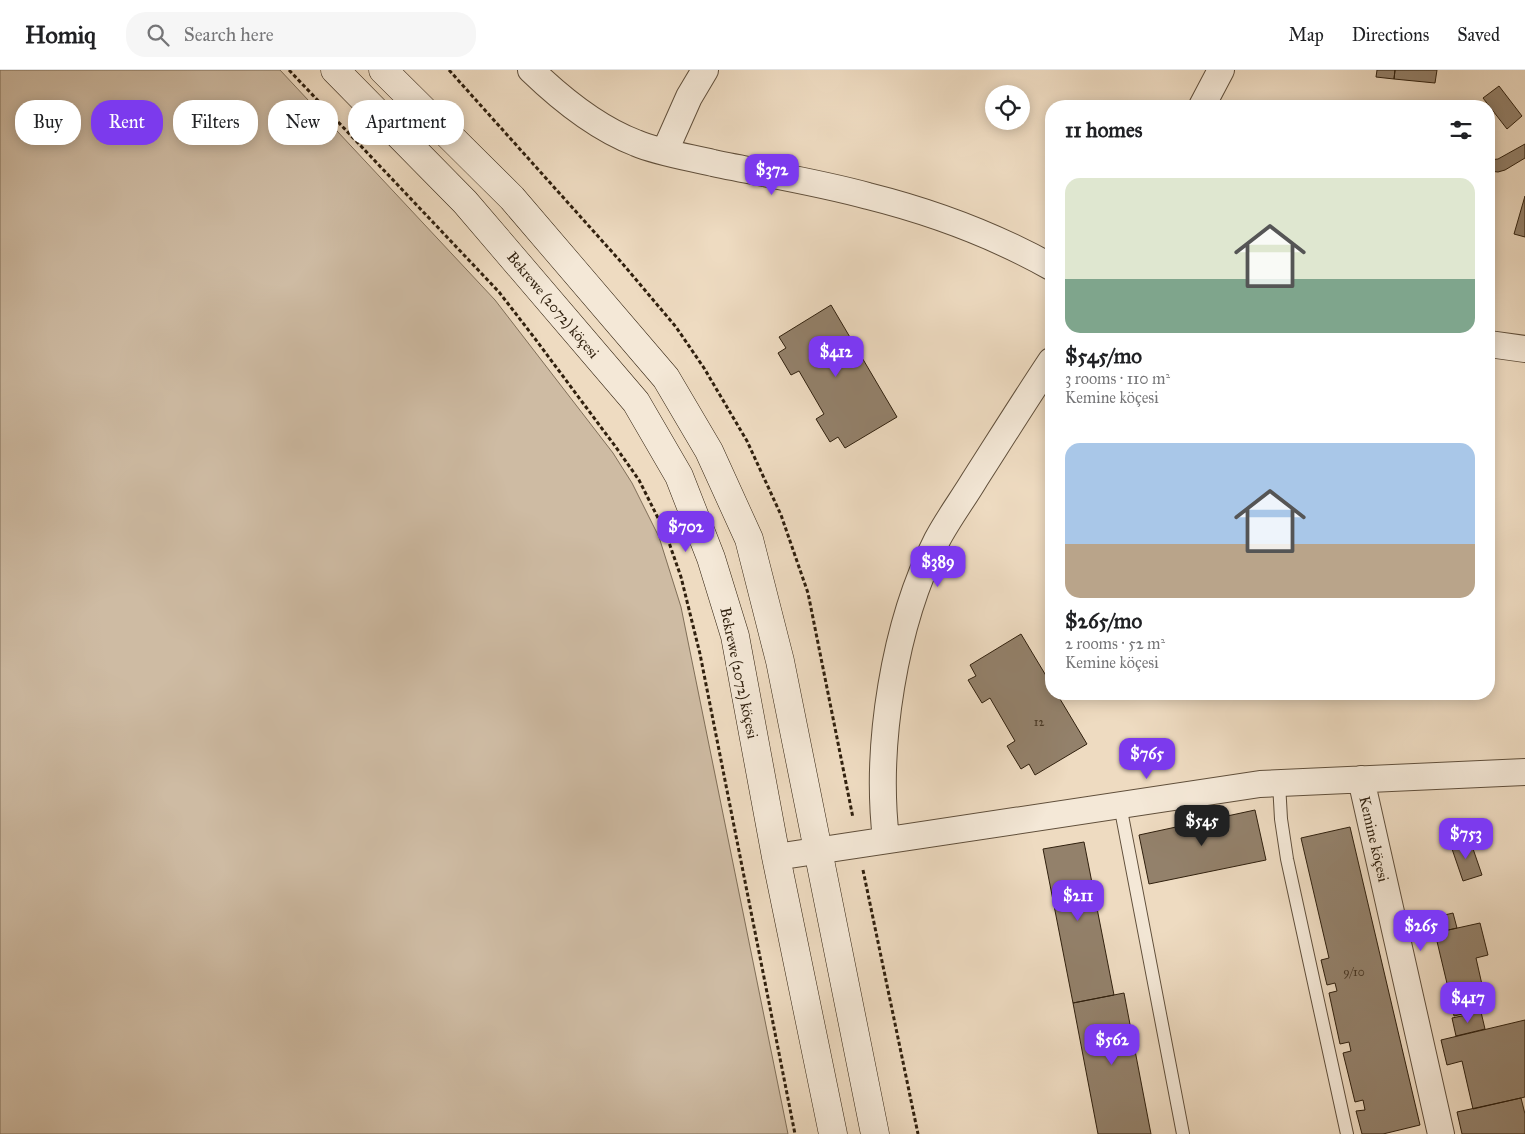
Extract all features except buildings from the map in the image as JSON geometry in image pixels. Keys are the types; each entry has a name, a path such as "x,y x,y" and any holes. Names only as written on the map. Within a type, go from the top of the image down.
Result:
{"main road":[{"name":"Bekrewe (2072) köçesi","path":"335,70 465,202 630,394 679,476 711,558 734,636 776,857 833,1134"},
{"path":"383,70 512,198 666,378 709,450 749,539 780,661 875,1134"}],"street":[{"path":"531,70 602,127 637,143 665,151 878,198 952,221 989,236 1045,263"},
{"path":"665,151 689,97 705,70"},
{"path":"1205,100 1221,70"},
{"path":"1495,345 1525,349"},
{"path":"886,839 884,792 887,714 900,639 917,583 938,539 1045,370"},
{"path":"776,857 1120,804 1279,783 1525,772"},
{"name":"Kemine köçesi","path":"1361,779 1441,1134"}],"lane":[{"path":"1279,783 1281,820 1287,859 1347,1134"},
{"path":"1120,804 1183,1134"}],"path":[{"path":"289,70 499,292 615,446 639,480 653,506 681,577 700,654 795,1134"}],"shaded area":[{"path":"0,70 280,70 308,100 268,100 268,145 338,145 338,132 348,145 350,145 495,300 613,453 632,483 659,537 681,607 788,1134 0,1134"}]}
